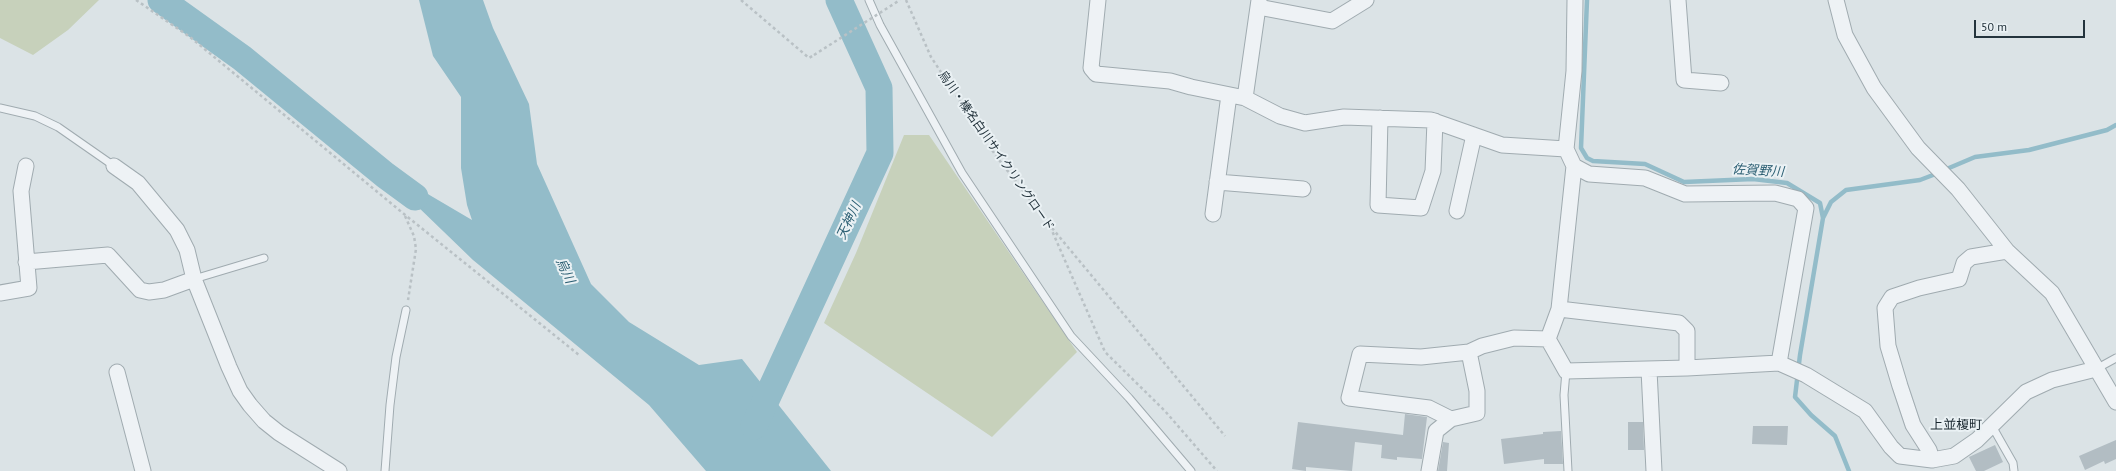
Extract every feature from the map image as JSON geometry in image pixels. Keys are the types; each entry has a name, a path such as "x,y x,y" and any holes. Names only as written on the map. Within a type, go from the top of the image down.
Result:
{"street":[{"path":"1098,0 1091,68 1096,74 1170,81 1191,87 1229,94 1246,98 1280,116 1305,123 1344,117 1435,121 1502,145 1566,149"},
{"path":"1246,98 1258,4 1332,21 1366,0"},
{"path":"1575,0 1574,71 1566,149 1574,166 1559,308 1548,339 1566,371 1649,370 1782,364 1806,375 1866,411 1891,447 1900,456 1932,460 1954,456 1977,440 2031,389 2052,380 2096,369"},
{"path":"1678,0 1684,80 1721,84"},
{"path":"1836,0 1845,35 1874,88 1918,148 1958,188 2007,251 2052,293 2116,402"},
{"path":"1213,214 1229,94"},
{"path":"1380,118 1378,206 1421,208 1433,171 1435,121"},
{"path":"1457,211 1474,135"},
{"path":"0,298 0,293 29,288 21,192 26,166"},
{"path":"114,166 138,183 177,230 187,250 194,279 229,368 240,391 250,405 264,421 279,434 339,471"},
{"path":"1574,166 1589,174 1645,178 1685,194 1774,193 1798,199 1806,208 1782,364"},
{"path":"1218,182 1303,190"},
{"path":"1932,460 1929,450 1913,425 1900,386 1888,346 1885,308 1892,297 1920,288 1959,279 1964,263 1970,257 2007,251"},
{"path":"26,262 108,254 140,290 149,292 164,290 194,279"},
{"path":"1559,308 1679,323 1687,331 1687,368"},
{"path":"1451,419 1429,408 1349,398 1360,354 1421,357 1469,352 1482,346 1514,338 1548,339"},
{"path":"1429,471 1436,430 1451,419 1477,413 1477,391 1469,352"},
{"path":"1649,370 1654,471"},
{"path":"117,372 143,471"}],"lane":[{"path":"869,0 880,25 962,173 1071,336 1129,398 1191,471"},
{"path":"0,108 34,116 58,127 114,166"},
{"path":"194,279 264,258"},
{"path":"385,471 390,405 396,357 406,310"},
{"path":"2096,369 2116,358"},
{"path":"1566,371 1564,395 1568,471"},
{"path":"1992,426 2013,463 2014,471"}],"path":[{"path":"136,0 190,37 404,214 579,355"},
{"path":"741,0 809,58 900,0"},
{"name":"烏川・榛名白川サイクリングロード","path":"906,0 931,57 996,156 1049,224 1106,352 1165,411 1217,471"},
{"path":"404,214 414,236 416,249 406,310"},
{"path":"1049,224 1225,436"}],"green space":[{"path":"0,0 99,0 68,30 33,55 0,38"},
{"path":"904,135 929,135 1077,352 992,437 824,323 856,253"}],"water":[{"name":"烏川","path":"419,0 483,0 493,28 529,104 537,164 591,284 629,322 699,365 742,359 831,471 706,471 649,405 473,260 385,175 421,190 472,220 467,205 461,168 461,97 433,56"}],"building":[{"path":"1405,414 1427,417 1422,459 1397,457 1397,460 1381,458 1382,445 1355,442 1352,471 1306,467 1306,471 1292,469 1298,422 1403,435"},
{"path":"1628,422 1643,422 1644,450 1628,450"},
{"path":"1753,426 1788,426 1787,445 1752,444"},
{"path":"1561,431 1563,464 1544,464 1544,459 1504,464 1501,439 1543,434 1543,432"},
{"path":"2116,440 2116,459 2105,464 2104,461 2085,470 2079,456"},
{"path":"1443,442 1449,443 1447,471 1438,471"},
{"path":"1995,445 2003,462 1984,471 1976,471 1969,457"}],"waterway":[{"path":"161,0 242,58 385,175 415,197"},
{"name":"天神川","path":"754,426 880,153 879,88 839,0"},
{"name":"佐賀野川","path":"1587,0 1581,148 1587,158 1593,161 1645,164 1684,182 1753,179 1787,183 1820,203 1823,218 1800,355 1795,397 1811,415 1835,436 1849,471"},
{"path":"1949,168 1975,157 2029,150 2107,130 2116,125"},
{"path":"1823,218 1831,202 1846,190 1920,180 1933,175"}],"district":[{"name":"上並榎町","path":"1956,425"}]}
